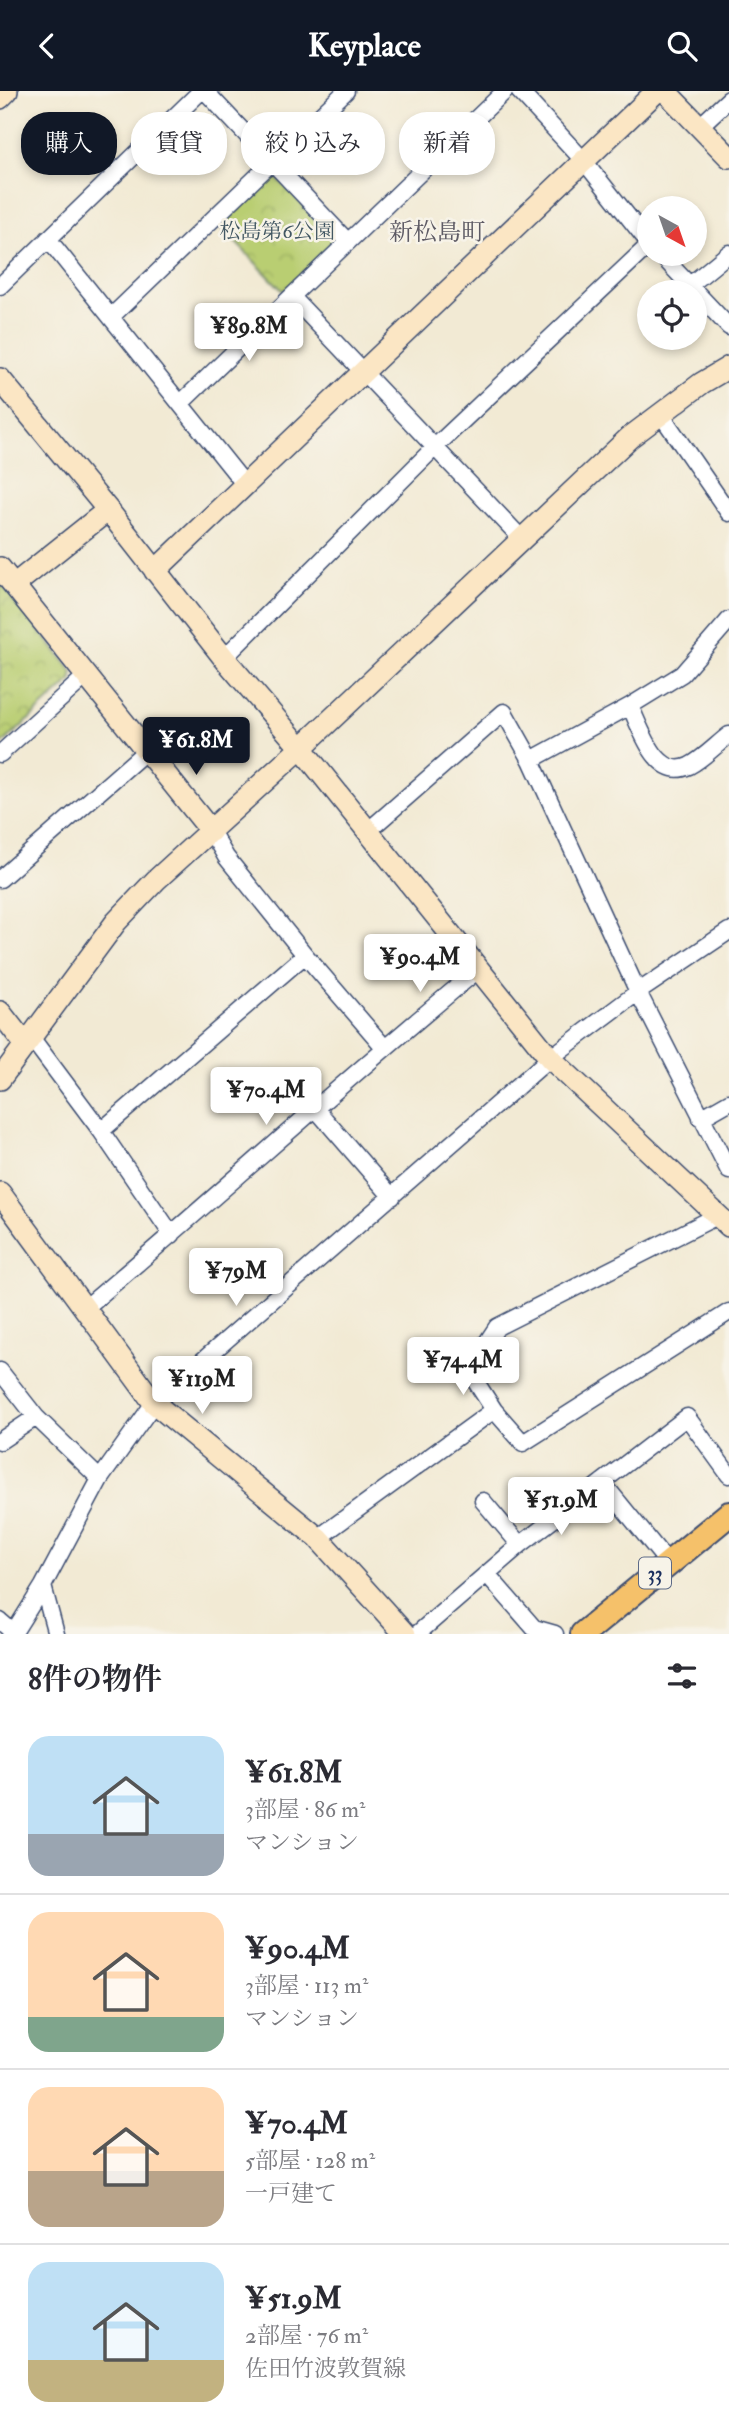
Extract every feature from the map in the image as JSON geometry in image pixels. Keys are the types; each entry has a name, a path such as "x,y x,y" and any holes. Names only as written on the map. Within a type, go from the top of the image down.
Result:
{"main road":[{"name":"33","path":"583,1634 729,1514"}],"street":[{"path":"0,98 7,91"},
{"path":"0,286 203,91 241,131"},
{"path":"324,112 346,91"},
{"path":"181,403 505,91"},
{"path":"519,91 584,161 637,229"},
{"path":"155,571 657,91"},
{"path":"665,91 729,157"},
{"path":"700,126 729,99"},
{"path":"111,317 259,175"},
{"path":"284,175 348,242"},
{"path":"48,239 246,486"},
{"path":"696,280 729,253"},
{"path":"224,658 436,446 637,255"},
{"path":"672,266 685,280"},
{"path":"292,297 522,539"},
{"path":"707,303 729,327"},
{"path":"0,1079 116,922 156,880 301,748 629,438 660,413 729,367"},
{"path":"0,379 550,1058 724,1220 497,1327 480,1353 476,1383 494,1410 523,1443 729,1312"},
{"path":"660,413 729,513"},
{"path":"14,585 108,510"},
{"path":"0,568 211,831 226,857 384,1047"},
{"path":"531,760 682,674 729,620"},
{"path":"0,754 87,675"},
{"path":"630,706 656,758 670,768 689,766 729,735"},
{"path":"368,831 504,712 531,760 638,992 729,1171"},
{"path":"0,879 147,750"},
{"path":"0,1621 14,1633 43,1586 100,1479 154,1403 550,1058 638,992 729,931"},
{"path":"101,1131 305,955"},
{"path":"84,1309 172,1235 384,1047 479,969"},
{"path":"0,1012 28,1040 101,1131 172,1235"},
{"path":"701,1118 729,1102"},
{"path":"314,1108 391,1197"},
{"path":"0,1193 154,1403 318,1538 405,1634"},
{"path":"0,1371 36,1417 100,1479"},
{"path":"318,1538 494,1410"},
{"path":"0,1441 36,1417"},
{"path":"417,1634 520,1545 687,1417 729,1475"},
{"path":"602,1482 668,1563"},
{"path":"483,1501 520,1545"},
{"path":"487,1574 534,1628 555,1634"},
{"path":"43,1586 56,1634"}],"green space":[{"name":"松島第6公園","path":"269,178 277,178 333,236 334,244 286,291 283,291 221,227 221,223"},
{"path":"0,582 73,672 71,681 0,746"}],"district":[{"name":"新松島町","path":"437,232"}]}
